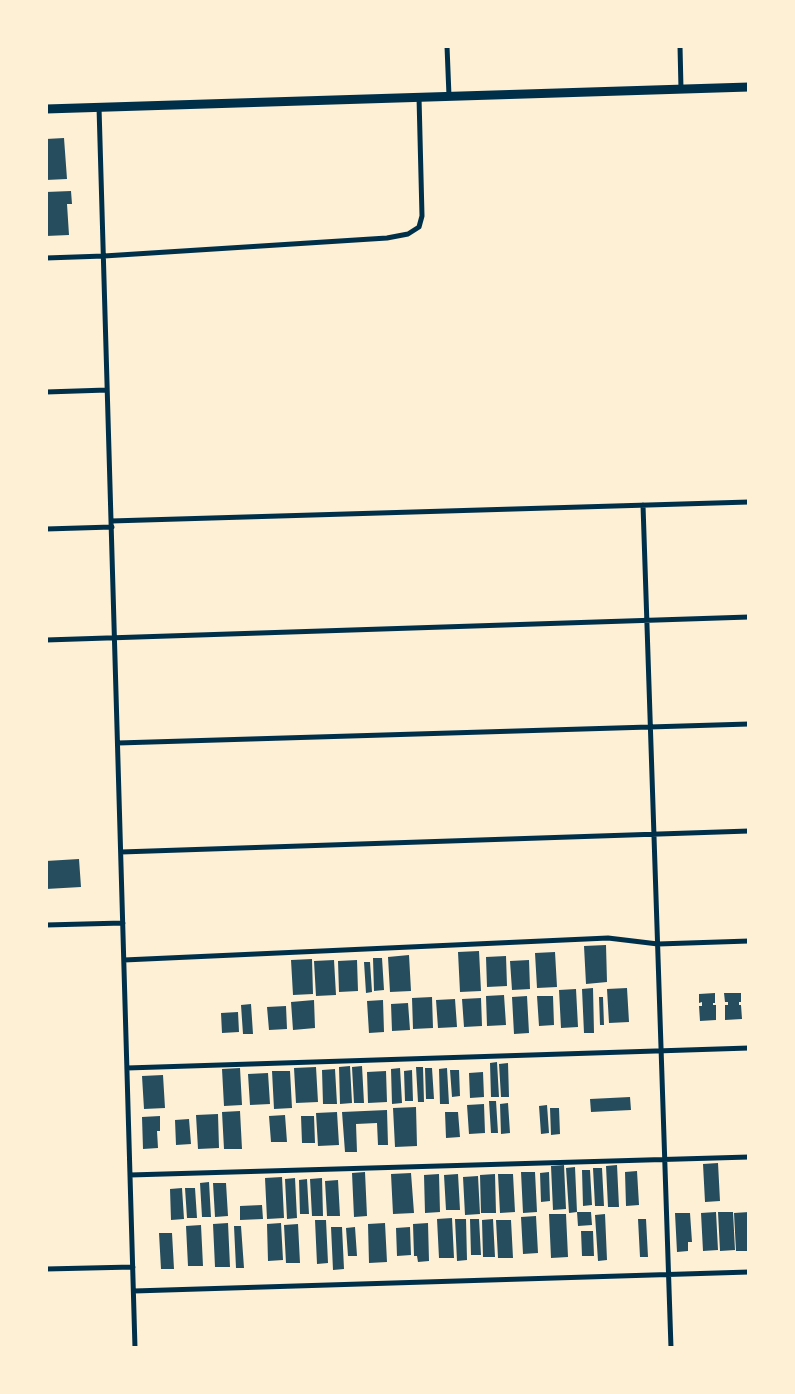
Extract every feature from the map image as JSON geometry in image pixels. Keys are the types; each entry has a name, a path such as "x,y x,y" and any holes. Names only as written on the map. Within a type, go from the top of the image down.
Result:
{"street":[{"path":"447,46 449,96"},
{"path":"680,46 681,89"},
{"path":"46,109 749,86"},
{"path":"46,258 387,238 408,234 419,227 422,216 419,97"},
{"path":"100,107 135,1348"},
{"path":"46,392 108,390"},
{"path":"46,529 111,524 749,502"},
{"path":"644,505 671,1348"},
{"path":"46,640 749,617"},
{"path":"118,743 749,724"},
{"path":"121,852 749,831"},
{"path":"46,925 123,923"},
{"path":"124,960 608,938 658,944 749,941"},
{"path":"127,1068 749,1048"},
{"path":"130,1175 749,1157"},
{"path":"46,1269 133,1267"},
{"path":"134,1291 749,1272"}],"building":[{"path":"64,138 67,179 46,180 46,139"},
{"path":"71,191 72,204 67,204 69,235 46,236 46,192"},
{"path":"79,859 81,887 46,889 46,861"},
{"path":"606,945 607,982 586,984 584,946"},
{"path":"479,951 481,991 460,992 458,952"},
{"path":"555,952 557,987 537,988 535,953"},
{"path":"409,955 411,991 390,992 388,957"},
{"path":"506,956 507,986 487,987 486,957"},
{"path":"373,958 382,958 384,990 374,991"},
{"path":"312,959 313,994 293,995 291,960"},
{"path":"334,960 336,995 316,996 314,961"},
{"path":"357,960 358,991 339,992 338,961"},
{"path":"529,960 530,989 512,990 510,961"},
{"path":"364,962 370,962 372,992 366,993"},
{"path":"593,988 594,1033 584,1033 582,989"},
{"path":"627,988 629,1022 609,1023 607,989"},
{"path":"576,989 578,1027 561,1028 559,990"},
{"path":"715,993 715,1003 713,1005 716,1005 716,1020 700,1021 699,1006 702,1006 702,1002 699,1003 699,994"},
{"path":"724,993 741,993 739,1005 741,1005 742,1019 725,1020 725,1005 728,1005 728,1002 725,1002"},
{"path":"504,995 506,1025 487,1026 486,996"},
{"path":"527,996 529,1033 514,1034 512,997"},
{"path":"537,996 553,996 554,1025 539,1026"},
{"path":"432,997 433,1028 413,1029 412,998"},
{"path":"599,997 603,997 604,1025 600,1025"},
{"path":"481,998 482,1026 464,1027 462,999"},
{"path":"455,999 457,1027 438,1028 436,1000"},
{"path":"314,1000 315,1028 293,1030 291,1002"},
{"path":"383,1000 384,1032 369,1033 367,1001"},
{"path":"408,1003 410,1030 392,1031 391,1004"},
{"path":"251,1004 253,1034 243,1034 241,1005"},
{"path":"286,1006 287,1029 269,1030 267,1007"},
{"path":"238,1012 239,1032 222,1033 221,1013"},
{"path":"497,1062 499,1097 491,1097 490,1063"},
{"path":"508,1063 509,1097 501,1097 499,1064"},
{"path":"350,1066 352,1103 340,1104 339,1067"},
{"path":"362,1066 364,1103 354,1103 352,1067"},
{"path":"316,1067 318,1102 296,1103 294,1068"},
{"path":"416,1067 423,1067 424,1102 418,1102"},
{"path":"240,1068 242,1105 224,1106 222,1069"},
{"path":"400,1068 402,1103 392,1104 391,1069"},
{"path":"425,1068 432,1068 434,1099 426,1099"},
{"path":"447,1068 449,1104 440,1104 439,1069"},
{"path":"335,1069 337,1104 323,1104 322,1070"},
{"path":"412,1070 413,1101 405,1101 404,1071"},
{"path":"450,1070 459,1070 460,1096 452,1097"},
{"path":"272,1071 290,1071 292,1108 274,1109"},
{"path":"386,1071 387,1102 368,1103 367,1072"},
{"path":"483,1072 484,1097 470,1098 469,1073"},
{"path":"268,1073 270,1104 250,1105 248,1074"},
{"path":"163,1075 165,1108 144,1109 142,1076"},
{"path":"630,1097 631,1110 591,1112 590,1099"},
{"path":"489,1101 496,1101 498,1133 491,1133"},
{"path":"508,1103 510,1133 501,1134 500,1104"},
{"path":"484,1104 485,1133 469,1134 467,1105"},
{"path":"547,1105 549,1133 541,1134 539,1106"},
{"path":"416,1107 417,1146 395,1147 393,1108"},
{"path":"550,1108 559,1108 560,1134 551,1135"},
{"path":"387,1110 388,1145 378,1145 377,1123 356,1124 357,1152 345,1152 342,1112"},
{"path":"240,1111 242,1149 224,1149 222,1112"},
{"path":"337,1112 339,1145 318,1146 316,1113"},
{"path":"445,1112 458,1112 460,1137 446,1138"},
{"path":"218,1114 219,1148 198,1149 196,1115"},
{"path":"285,1115 287,1142 271,1142 269,1116"},
{"path":"160,1116 160,1131 157,1131 158,1148 143,1149 142,1117"},
{"path":"301,1116 314,1116 315,1143 302,1143"},
{"path":"189,1119 191,1144 176,1145 175,1120"},
{"path":"718,1163 720,1201 705,1202 703,1164"},
{"path":"564,1165 566,1209 553,1210 551,1166"},
{"path":"617,1165 619,1207 608,1207 606,1166"},
{"path":"575,1167 577,1212 569,1213 566,1168"},
{"path":"593,1168 602,1168 604,1206 595,1206"},
{"path":"582,1170 590,1170 592,1205 583,1206"},
{"path":"637,1171 639,1205 626,1206 625,1172"},
{"path":"365,1172 367,1216 354,1217 352,1173"},
{"path":"521,1172 535,1172 537,1212 523,1213"},
{"path":"549,1172 550,1201 541,1202 540,1173"},
{"path":"411,1173 414,1213 393,1214 391,1174"},
{"path":"439,1174 440,1212 425,1213 424,1175"},
{"path":"458,1174 460,1210 446,1210 444,1175"},
{"path":"495,1174 496,1213 481,1213 480,1175"},
{"path":"498,1174 513,1174 515,1212 500,1213"},
{"path":"478,1176 480,1214 465,1215 463,1177"},
{"path":"282,1177 284,1218 267,1219 265,1178"},
{"path":"295,1178 297,1218 287,1219 285,1179"},
{"path":"322,1178 323,1216 312,1216 310,1179"},
{"path":"307,1179 309,1214 300,1214 299,1180"},
{"path":"338,1180 340,1216 327,1216 325,1181"},
{"path":"209,1182 211,1217 202,1217 200,1183"},
{"path":"213,1183 226,1183 228,1216 215,1217"},
{"path":"182,1188 184,1219 171,1220 170,1189"},
{"path":"185,1188 195,1188 197,1218 187,1218"},
{"path":"262,1205 263,1219 240,1220 240,1206"},
{"path":"577,1212 591,1212 592,1225 578,1226"},
{"path":"716,1212 718,1250 703,1251 701,1213"},
{"path":"718,1212 733,1212 735,1250 720,1251"},
{"path":"749,1212 749,1251 736,1251 734,1213"},
{"path":"675,1213 690,1213 692,1242 688,1242 688,1251 677,1252"},
{"path":"549,1214 566,1214 568,1257 551,1258"},
{"path":"605,1214 607,1260 598,1261 595,1215"},
{"path":"536,1216 538,1253 523,1254 521,1217"},
{"path":"452,1218 454,1258 439,1258 437,1219"},
{"path":"455,1219 466,1219 467,1260 457,1261"},
{"path":"470,1219 479,1219 481,1255 471,1255"},
{"path":"493,1219 495,1257 483,1257 482,1220"},
{"path":"638,1219 646,1219 648,1257 640,1257"},
{"path":"315,1220 326,1220 328,1263 317,1264"},
{"path":"496,1220 511,1220 513,1258 498,1258"},
{"path":"228,1223 230,1267 215,1267 213,1224"},
{"path":"281,1223 283,1260 268,1261 267,1224"},
{"path":"385,1223 387,1262 369,1263 368,1224"},
{"path":"428,1223 429,1261 418,1262 417,1256 414,1256 413,1224"},
{"path":"298,1224 300,1263 286,1263 284,1225"},
{"path":"201,1225 203,1266 188,1266 186,1226"},
{"path":"234,1226 241,1226 244,1268 236,1268"},
{"path":"331,1227 342,1227 344,1269 333,1270"},
{"path":"355,1227 357,1256 348,1256 346,1228"},
{"path":"410,1227 411,1255 397,1256 396,1228"},
{"path":"581,1231 593,1231 594,1256 582,1256"},
{"path":"159,1233 172,1233 174,1269 161,1269"}]}
